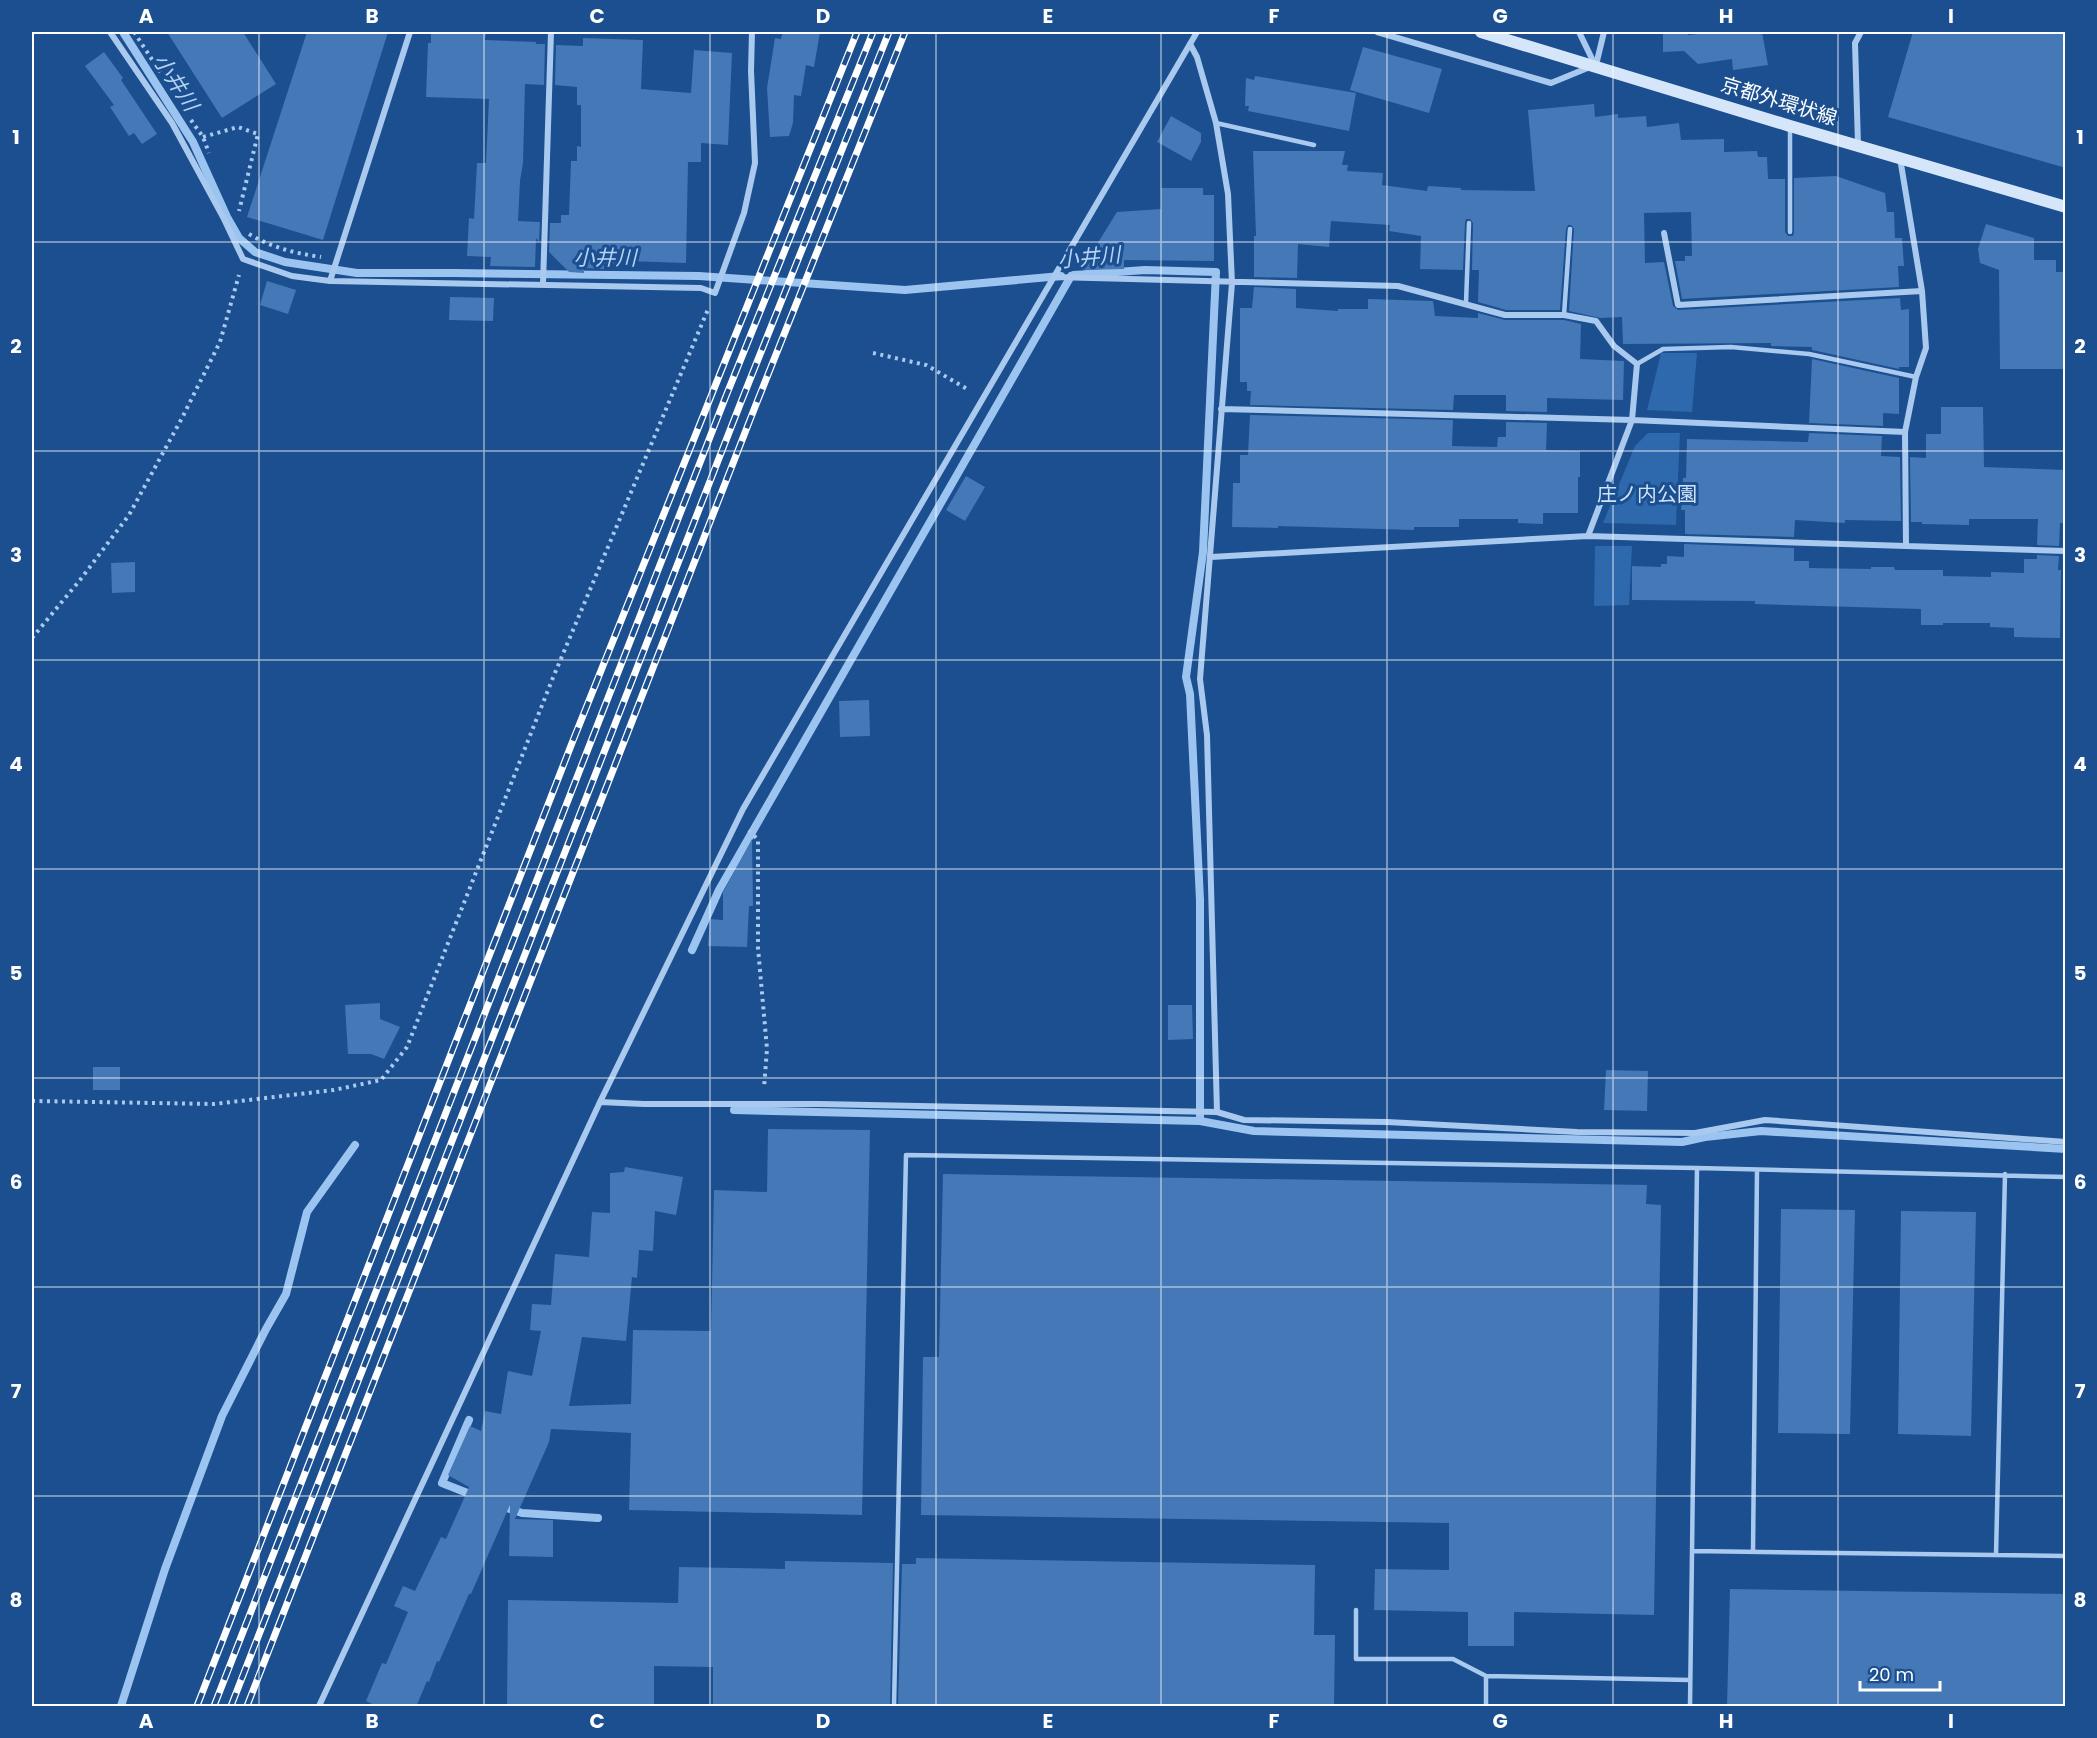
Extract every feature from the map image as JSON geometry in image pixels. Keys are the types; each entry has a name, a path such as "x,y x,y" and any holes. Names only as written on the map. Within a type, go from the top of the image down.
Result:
{"main road":[{"name":"京都外環状線","path":"1481,32 2066,207"}],"street":[{"path":"110,32 172,123 224,218 243,259 292,276 330,281 700,288 715,293 744,213 755,163 751,71 752,32"},
{"path":"330,281 410,32"},
{"path":"543,284 551,32"},
{"path":"319,1707 600,1102 739,817 1197,32"},
{"path":"1377,32 1551,83 1596,65"},
{"path":"1579,32 1596,65"},
{"path":"1596,65 1604,32"},
{"path":"1858,145 1855,43 1861,32"},
{"path":"1190,44 1198,59 1216,123 1228,194 1232,283 1200,679 1207,735 1217,1112"},
{"path":"1900,158 1922,291 1926,348 1916,377 1905,432 1906,545"},
{"path":"1664,233 1678,305 1922,291"},
{"path":"1054,276 1232,283 1398,286 1505,315 1564,315 1596,321 1614,346 1638,364 1632,420 1588,536"},
{"path":"1221,409 1632,420 1905,432"},
{"path":"1211,557 1588,536 2066,551"},
{"path":"600,1102 1217,1112 1244,1120 1387,1122 1577,1132 1695,1133 1765,1120 2066,1142"}],"lane":[{"path":"1216,123 1314,145"},
{"path":"1790,126 1790,232"},
{"path":"1466,303 1469,223"},
{"path":"1564,315 1570,229"},
{"path":"1638,364 1663,349 1731,347 1809,354 1916,377"},
{"path":"894,1707 906,1155 1697,1168 2066,1177"},
{"path":"1690,1707 1697,1168"},
{"path":"1753,1552 1757,1170"},
{"path":"1996,1555 2004,1174"},
{"path":"1692,1551 2066,1556"},
{"path":"1356,1610 1356,1659 1453,1659 1486,1677 1690,1680"},
{"path":"1486,1677 1486,1707"}],"path":[{"path":"134,32 164,78"},
{"path":"188,116 203,137 212,160"},
{"path":"203,137 238,127 258,134 238,214 234,206"},
{"path":"247,233 267,245 337,260"},
{"path":"32,638 129,515 220,342 243,259"},
{"path":"32,1101 214,1104 334,1090 381,1080 407,1047 552,680 715,293"},
{"path":"873,353 926,365 983,398"},
{"path":"739,817 758,840 758,948 767,1049 762,1104"}],"green space":[{"path":"1661,353 1697,353 1692,412 1647,410"},
{"name":"庄ノ内公園","path":"1648,433 1680,433 1676,525 1603,523 1635,446"},
{"name":"庄ノ内公園","path":"1595,546 1632,546 1629,605 1594,606"}],"building":[{"path":"167,32 243,32 276,84 222,118"},
{"path":"307,32 388,32 323,240 247,217"},
{"path":"431,32 486,32 485,40 545,44 544,85 525,84 523,163 518,221 540,222 539,242 536,238 535,267 490,266 491,257 467,256 469,218 474,219 477,163 486,163 489,99 426,97 428,43 431,43"},
{"path":"783,32 820,32 814,67 806,65 801,96 794,95 793,123 789,136 770,137 767,88 775,38 781,39"},
{"path":"1663,32 1688,32 1688,35 1714,32 1762,32 1768,65 1733,70 1732,59 1698,64 1684,51 1663,52"},
{"path":"1913,32 2066,32 2066,168 1888,117"},
{"path":"583,38 643,40 641,89 691,93 694,50 732,53 728,145 701,143 701,162 688,162 686,263 626,261 626,265 604,264 604,269 584,268 584,273 569,272 549,252 550,223 561,223 561,215 569,215 571,161 577,161 577,146 581,147 581,105 577,105 577,87 555,85 556,45 583,46"},
{"path":"1363,47 1442,69 1429,113 1350,90"},
{"path":"104,52 123,78 121,80 157,134 142,144 134,133 129,136 110,107 114,105 85,66"},
{"path":"1255,76 1356,93 1349,131 1248,111 1249,106 1245,106 1246,78 1254,80"},
{"path":"1594,104 1595,117 1618,114 1618,118 1646,116 1647,127 1679,123 1681,140 1724,139 1724,152 1757,151 1758,157 1767,157 1768,179 1785,179 1785,232 1788,236 1793,236 1794,232 1794,178 1836,176 1885,193 1887,212 1894,212 1895,238 1902,238 1904,266 1898,266 1899,287 1682,299 1675,261 1685,261 1685,256 1692,256 1691,212 1644,213 1645,263 1664,262 1673,306 1678,310 1900,298 1901,310 1909,309 1909,367 1899,367 1899,369 1812,350 1812,347 1771,346 1771,343 1623,344 1622,317 1600,318 1569,311 1574,229 1571,225 1568,225 1566,229 1560,310 1506,310 1478,302 1479,270 1472,270 1473,223 1470,219 1466,219 1465,223 1463,270 1420,269 1421,236 1389,231 1390,225 1331,221 1329,247 1298,244 1297,278 1254,277 1254,236 1256,236 1253,151 1345,151 1342,165 1348,165 1347,171 1383,173 1382,185 1427,191 1428,186 1461,188 1461,190 1535,191 1528,110"},
{"path":"1171,116 1201,133 1201,142 1191,161 1157,142"},
{"path":"1161,188 1203,188 1203,195 1214,195 1214,261 1124,260 1124,269 1081,270 1117,212 1161,209"},
{"path":"1986,224 2034,238 2034,260 2056,260 2056,272 2066,272 2066,369 2000,369 1999,270 1980,263 1978,249"},
{"path":"267,281 296,290 288,314 260,305"},
{"path":"1254,287 1296,289 1296,308 1338,311 1338,309 1368,309 1368,299 1433,301 1435,316 1478,318 1478,313 1505,320 1564,320 1581,324 1580,359 1624,361 1623,400 1547,398 1547,412 1506,411 1506,395 1454,395 1453,410 1250,405 1251,391 1247,391 1247,382 1240,382 1240,308 1252,308"},
{"path":"450,297 494,298 493,321 449,320"},
{"path":"1812,359 1899,378 1899,414 1883,413 1883,426 1809,423"},
{"path":"1941,407 1983,407 1984,467 2066,470 2066,523 2060,523 2059,546 2037,545 2038,519 1969,519 1969,525 1911,522 1910,457 1926,458 1926,434 1941,434"},
{"path":"1250,415 1453,420 1452,446 1497,447 1498,437 1506,437 1506,422 1547,423 1546,450 1580,451 1578,513 1543,513 1543,524 1518,523 1518,519 1459,519 1459,527 1414,527 1414,530 1232,527 1233,483 1240,483 1240,455 1248,455"},
{"path":"1809,433 1882,436 1881,456 1900,457 1901,521 1845,520 1845,523 1795,520 1794,537 1685,534 1685,510 1681,510 1683,478 1686,478 1687,439 1808,442"},
{"path":"966,476 985,487 965,521 946,510"},
{"path":"1684,544 1794,548 1794,561 1809,561 1809,568 1894,567 1895,570 1943,570 1943,576 1991,577 1991,572 2024,573 2024,559 2037,559 2037,555 2059,556 2058,570 2061,570 2060,638 2014,637 2014,628 1990,627 1990,623 1921,625 1921,609 1755,604 1755,601 1632,600 1632,566 1661,567 1661,564 1667,564 1667,556 1684,557"},
{"path":"135,562 135,592 112,593 111,563"},
{"path":"869,700 870,736 840,737 839,701"},
{"path":"752,839 753,906 749,906 747,947 708,946 710,919 723,920 723,892"},
{"path":"380,1003 380,1019 400,1027 384,1059 371,1054 348,1054 345,1005"},
{"path":"1168,1005 1192,1005 1193,1039 1168,1040"},
{"path":"93,1067 120,1067 120,1090 93,1090"},
{"path":"1606,1070 1648,1071 1647,1111 1604,1110"},
{"path":"768,1129 870,1130 862,1515 629,1510 631,1433 551,1429 549,1442 515,1519 553,1520 553,1557 509,1556 510,1505 471,1594 416,1707 378,1707 366,1701 382,1663 386,1664 408,1612 394,1606 403,1586 415,1591 441,1537 446,1539 469,1487 448,1475 470,1426 481,1431 485,1411 501,1414 508,1371 532,1376 541,1331 530,1330 532,1304 551,1305 555,1254 589,1257 592,1212 610,1213 610,1173 624,1172 625,1167 683,1177 676,1215 655,1211 653,1251 639,1250 637,1278 632,1277 626,1341 582,1337 569,1406 631,1404 633,1330 711,1331 714,1190 767,1192"},
{"path":"943,1174 1647,1185 1646,1204 1661,1205 1654,1615 1514,1612 1514,1646 1468,1646 1468,1612 1374,1610 1375,1569 1449,1570 1449,1523 921,1515 923,1357 939,1357"},
{"path":"1781,1209 1855,1210 1850,1434 1778,1433"},
{"path":"1901,1211 1976,1212 1971,1436 1898,1434"},
{"path":"916,1558 1315,1565 1314,1635 1335,1635 1334,1707 898,1707 902,1564 916,1564"},
{"path":"785,1561 893,1563 890,1707 713,1707 713,1667 654,1666 654,1707 507,1707 508,1600 678,1603 679,1567 785,1569"},
{"path":"1730,1589 2066,1594 2066,1707 1727,1707"}],"waterway":[{"name":"小井川","path":"123,32 193,142 239,238 255,252 285,262 357,273 699,276 905,290 1061,276"},
{"path":"1074,275 1145,270 1216,272 1203,552 1186,677 1190,694 1200,900 1200,1121"},
{"path":"692,950 719,890 1071,276"},
{"path":"734,1110 1200,1121 1254,1131 1682,1142 1761,1131 2066,1149"},
{"path":"121,1706 165,1569 222,1416 286,1294 307,1212 355,1145"},
{"path":"469,1420 442,1483 475,1496"},
{"path":"498,1505 522,1513 598,1518"}],"railway":[{"path":"197,1706 572,743 857,32"},
{"path":"214,1706 726,396 873,32"},
{"path":"231,1706 741,402 889,32"},
{"path":"247,1706 755,407 905,32"}]}
